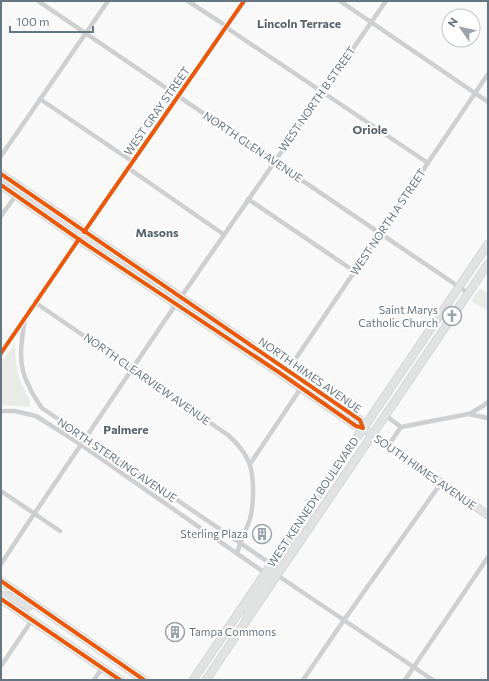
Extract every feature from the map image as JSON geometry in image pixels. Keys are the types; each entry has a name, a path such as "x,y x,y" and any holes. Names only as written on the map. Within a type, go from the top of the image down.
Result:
{"main road":[{"name":"NORTH HIMES AVENUE","path":"1,174 360,420 363,428"},
{"name":"NORTH HIMES AVENUE","path":"1,185 356,426 363,428"},
{"path":"32,206 39,207 74,230 84,232"},
{"path":"79,239 87,240 114,258 125,260"},
{"name":"WEST KENNEDY BOULEVARD","path":"193,680 488,244"},
{"name":"WEST KENNEDY BOULEVARD","path":"206,680 488,264"},
{"name":"SOUTH HIMES AVENUE","path":"363,428 488,515"},
{"path":"277,575 276,569 278,564 297,535 299,523"},
{"path":"247,620 248,608 267,580 271,564"},
{"path":"1,582 144,680"},
{"path":"1,595 11,597 26,606 29,606 32,603"},
{"path":"1,599 120,680"}],"street":[{"name":"NORTH GLEN AVENUE","path":"38,1 468,293"},
{"path":"1,156 108,1"},
{"path":"188,1 428,163"},
{"name":"WEST GRAY STREET","path":"84,232 244,1"},
{"path":"340,1 488,102"},
{"name":"WEST NORTH B STREET","path":"181,297 223,234 386,1"},
{"name":"WEST NORTH A STREET","path":"288,370 488,74"},
{"path":"40,99 133,162"},
{"path":"128,168 223,234"},
{"path":"1,216 16,195"},
{"path":"248,199 354,271"},
{"path":"1,353 79,239"},
{"name":"NORTH CLEARVIEW AVENUE","path":"36,303 228,435 236,442 250,464"},
{"path":"1,564 176,304"},
{"name":"NORTH STERLING AVENUE","path":"25,319 21,350 22,369 28,386 42,408 271,564"},
{"path":"237,554 250,518 253,500 253,474 250,464 301,388"},
{"path":"388,446 401,427 468,414 488,402"},
{"path":"36,416 42,408"},
{"name":"NORTH STERLING AVENUE","path":"1,411 15,411 36,416 81,445 265,573"},
{"path":"468,414 488,418"},
{"path":"385,415 401,427"},
{"path":"130,479 135,471"},
{"path":"146,491 152,483"},
{"path":"303,680 441,483"},
{"path":"1,491 60,532"},
{"path":"405,680 488,557"},
{"path":"277,575 433,680"},
{"path":"1,666 32,620"},
{"path":"94,680 102,668"}],"shaded area":[{"path":"480,288 488,293 487,311 471,301"},
{"path":"15,343 18,371 21,383 29,399 29,407 1,405 1,363"}],"cycle path":[{"path":"84,232 244,1"},
{"path":"1,174 360,420 363,428"},
{"path":"1,185 87,245 280,373 356,426 363,428"},
{"path":"1,353 79,239"},
{"path":"1,581 144,680"},
{"path":"1,599 120,680"}],"place":[{"name":"Saint Marys Catholic Church","path":"452,316"},
{"name":"Sterling Plaza","path":"262,534"},
{"name":"Tampa Commons","path":"175,632"}],"district":[{"name":"Lincoln Terrace","path":"299,24"},
{"name":"Oriole","path":"370,130"},
{"name":"Masons","path":"157,233"},
{"name":"Palmere","path":"126,430"}]}
